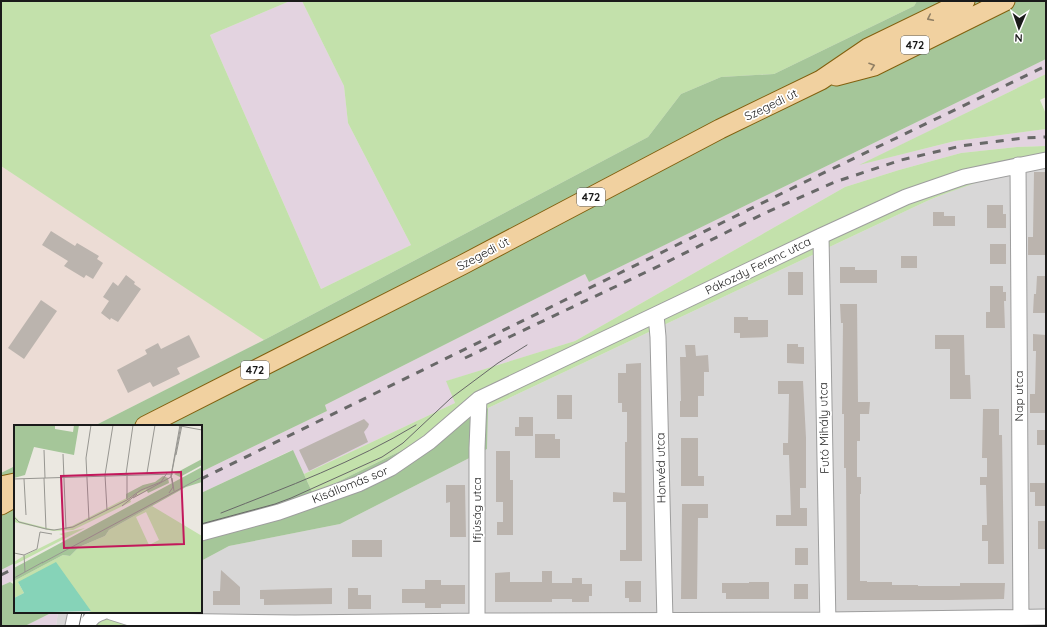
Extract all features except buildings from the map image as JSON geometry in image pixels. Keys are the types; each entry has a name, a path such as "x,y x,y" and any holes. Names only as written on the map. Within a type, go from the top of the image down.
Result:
{"main road":[{"name":"Szegedi út","path":"147,425 462,265 720,129 821,80 868,48 965,1"},
{"name":"Szegedi út","path":"821,80 874,66 1005,1"}],"street":[{"name":"Pákozdy Ferenc utca","path":"479,399 820,236 913,194 964,177 1046,160"},
{"name":"Nap utca","path":"1018,165 1021,622"},
{"name":"Futó Mihály utca","path":"820,236 828,623"},
{"name":"Honvéd utca","path":"656,315 658,337 664,624"},
{"name":"Kisállomás sor","path":"202,533 276,512 358,484 391,468 429,442 479,399"},
{"name":"Ifjúság utca","path":"479,399 477,448 480,623"},
{"path":"87,626 89,620 98,613"},
{"path":"126,614 140,620 153,621 295,624 1021,622 1046,617"},
{"path":"78,615 87,626"}],"shaded area":[{"path":"290,1 302,1 344,86 348,123 411,245 321,289 210,35"},
{"path":"1046,59 1046,74 862,164 955,141 1046,129 1046,146 1017,147 961,153 845,187 575,341 447,381 455,403 304,474 292,450 202,493 202,472 327,411 325,405 585,274 589,282"},
{"path":"1,166 264,340 96,425 14,425 14,466 1,473"},
{"path":"1046,167 1046,626 162,626 161,613 202,613 202,560 229,546 340,524 487,449 488,408 927,201 967,185 1030,169"},
{"path":"14,564 14,580 1,586 1,570"},
{"path":"51,613 58,613 56,626 25,626"},
{"path":"58,613 68,613 99,626 56,626"}],"green space":[{"path":"1,1 290,1 210,35 321,289 411,245 348,123 344,86 302,1 917,1 914,6 774,74 721,77 681,94 648,137 264,340 1,166"},
{"path":"917,1 1046,1 1046,59 589,282 585,274 325,405 327,411 202,472 202,425 96,425 264,340 648,137 681,94 721,77 774,74 914,6"},
{"path":"1046,74 1046,97 1040,100 1046,114 1046,129 955,141 859,165"},
{"path":"1046,146 1046,167 1000,176 927,201 488,408 313,494 304,474 455,403 446,381 575,341 845,187 961,153 1017,147"},
{"path":"488,408 487,449 340,524 229,546 202,560 202,493 293,450 313,494"},
{"path":"14,466 14,564 1,570 1,473"},
{"path":"10,582 14,584 14,613 51,613 25,626 1,626 1,586"},
{"path":"68,613 161,613 162,626 99,626"}],"tram line":[{"path":"202,524 275,504 382,457 403,443 451,398 498,363 527,345"},
{"path":"221,513 345,462 369,451 416,425"},
{"path":"79,626 82,613"}],"railway":[{"path":"202,479 811,179 1046,66"},
{"path":"465,358 661,265 765,213 835,182 901,160 961,146 1023,138 1046,137"},
{"path":"1,575 14,568"}]}
